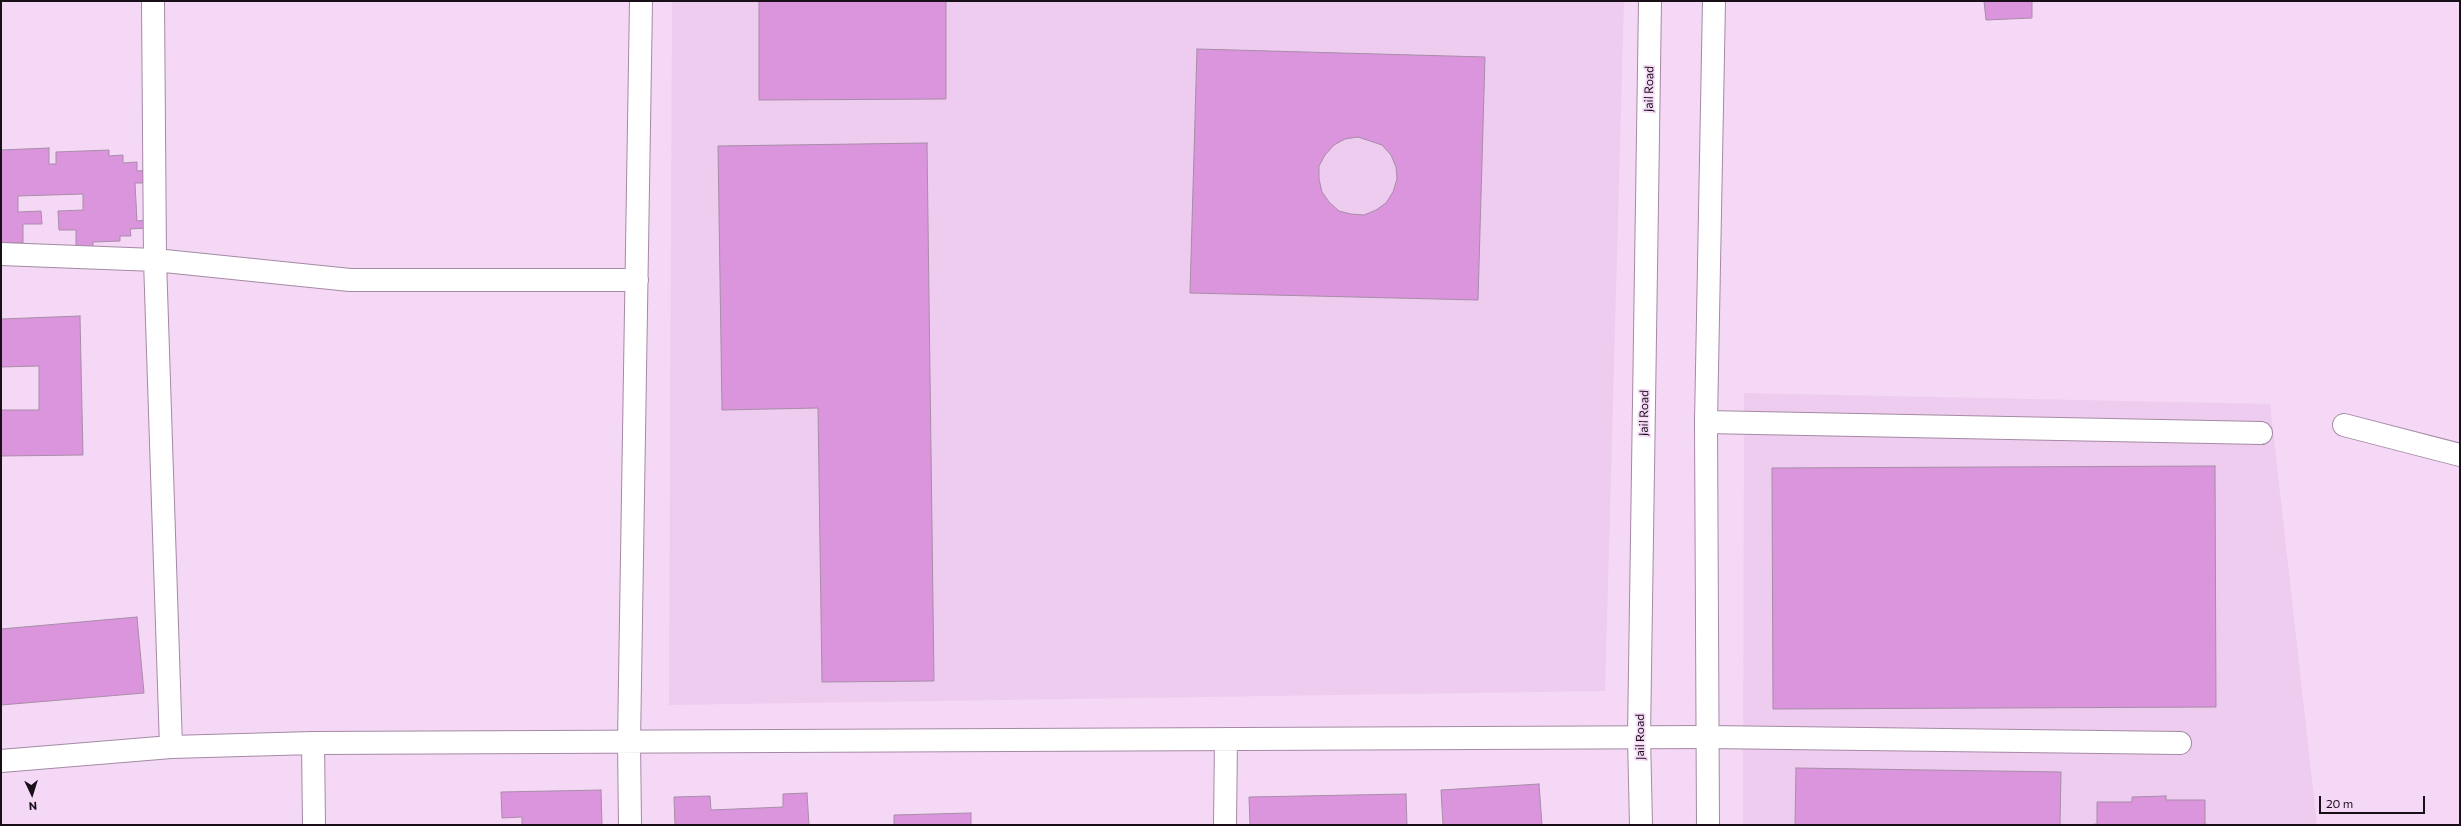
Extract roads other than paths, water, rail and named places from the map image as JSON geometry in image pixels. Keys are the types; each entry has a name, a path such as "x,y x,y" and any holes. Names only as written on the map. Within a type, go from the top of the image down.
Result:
{"street":[{"path":"153,1 155,260 171,747"},
{"path":"630,825 629,742 641,1"},
{"name":"Jail Road","path":"1641,825 1640,738 1650,1"},
{"path":"1708,825 1706,422 1714,1"},
{"path":"1,254 155,260 350,280 637,280"},
{"path":"1706,422 2261,433"},
{"path":"2344,425 2460,455"},
{"path":"1,761 171,747 313,743 1708,737 2180,743"},
{"path":"1225,825 1226,739"},
{"path":"313,743 314,825"}]}
